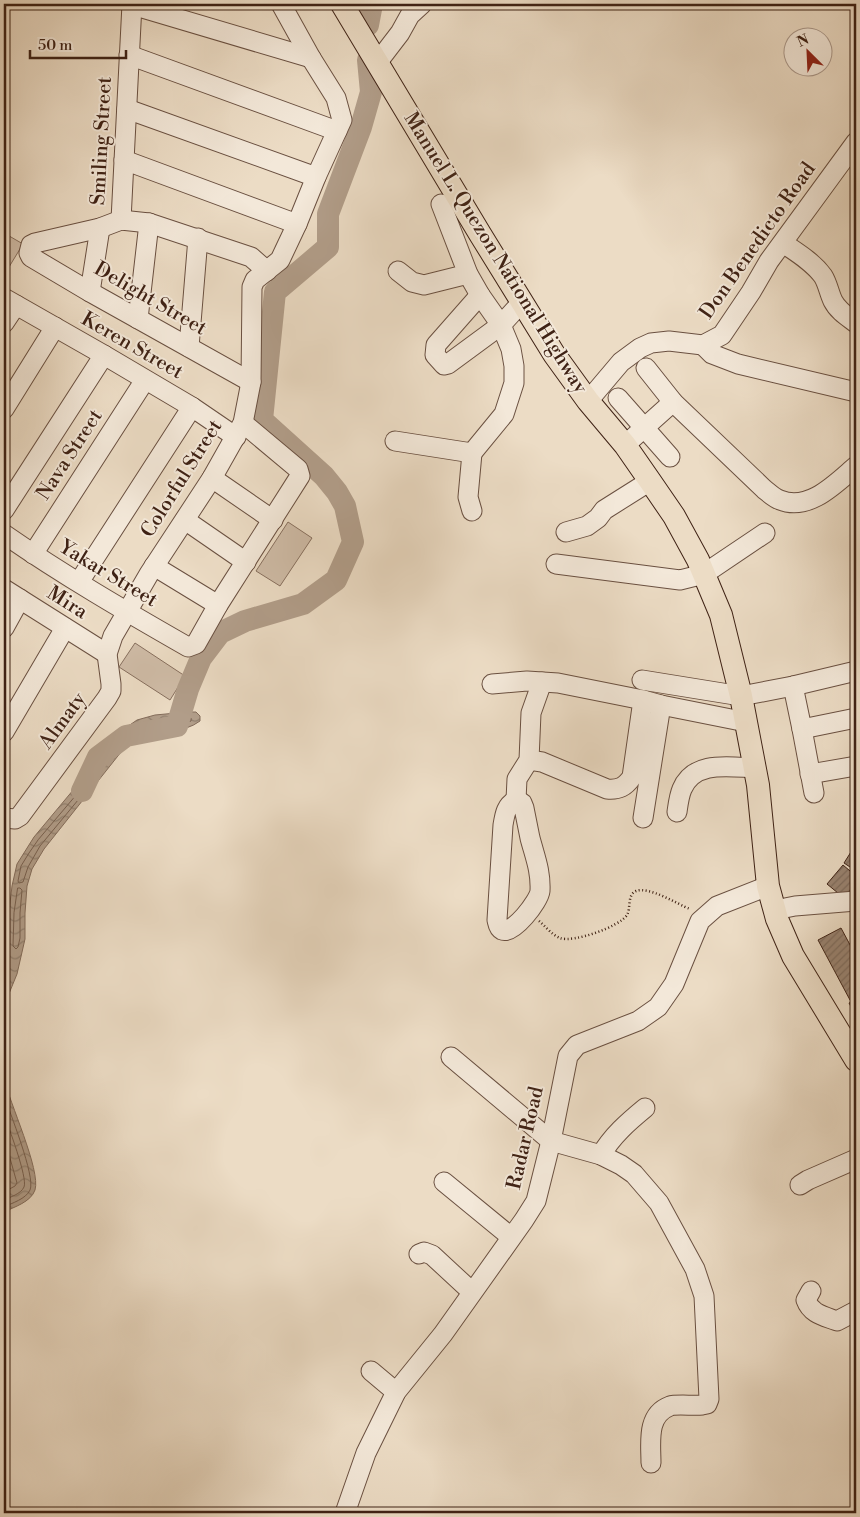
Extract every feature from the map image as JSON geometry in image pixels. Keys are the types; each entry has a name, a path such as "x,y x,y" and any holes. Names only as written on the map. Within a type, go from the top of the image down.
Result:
{"main road":[{"name":"Manuel L. Quezon National Highway","path":"342,4 554,354 625,445 674,516 704,574 721,615 741,696 758,785 768,886 777,919 793,956 856,1060"}],"street":[{"path":"132,4 312,58"},
{"name":"Smiling Street","path":"121,220 132,4"},
{"path":"129,55 340,125 340,110 336,98 281,4"},
{"path":"380,69 413,8"},
{"path":"364,41 400,33"},
{"path":"127,109 316,177"},
{"name":"Colorful Street","path":"113,636 154,566 212,478 240,430 251,382 252,287 255,280 280,260 340,125"},
{"name":"Don Benedicto Road","path":"588,400 621,362 640,348 651,343 669,341 703,346 722,335 769,261 856,142"},
{"path":"124,160 297,224"},
{"path":"441,204 468,274 501,325 511,349 514,366 514,383 504,414 472,454 468,497 472,511"},
{"path":"90,292 100,228 121,220 149,223 198,238 251,257 267,271"},
{"path":"138,319 149,223"},
{"name":"Delight Street","path":"100,228 35,243 31,245 28,252 31,257 90,292 251,382"},
{"path":"188,347 198,238"},
{"path":"783,242 810,262 822,274 836,306 856,323"},
{"path":"398,271 412,282 424,285 468,274"},
{"path":"480,295 436,345 435,355 444,365 501,325 522,302"},
{"path":"4,323 10,302"},
{"name":"Keren Street","path":"10,302 192,407 240,430 298,469 300,476 273,520"},
{"path":"4,409 55,327"},
{"path":"703,346 712,354 738,364 856,392"},
{"path":"4,510 104,355"},
{"path":"646,368 673,402 764,489 779,500 790,503 802,503 816,498 856,466"},
{"name":"Nava Street","path":"33,554 145,380"},
{"path":"618,398 670,457"},
{"path":"625,445 673,402"},
{"path":"78,582 192,407"},
{"path":"395,442 472,454"},
{"path":"154,566 218,605 273,520 212,478"},
{"path":"566,532 587,526 598,518 604,510 650,481"},
{"path":"185,520 246,562"},
{"path":"556,564 680,580 704,574 765,533"},
{"name":"Yakar Street","path":"4,534 78,582 188,647 196,644 218,605"},
{"name":"Mira","path":"4,589 107,654"},
{"path":"4,628 20,599"},
{"path":"4,732 65,628"},
{"name":"Almaty","path":"9,819 20,816 25,811 111,691 107,654 113,636"},
{"path":"642,680 741,696 856,671"},
{"path":"492,684 527,680 558,683 746,722"},
{"path":"516,800 517,780 529,760 531,713 542,682"},
{"path":"792,686 814,793"},
{"path":"529,760 542,762 607,789 615,790 625,786 632,777 652,702"},
{"path":"643,818 652,702"},
{"path":"802,729 856,718"},
{"path":"810,774 856,766"},
{"path":"677,812 681,790 688,778 699,770 709,767 755,768"},
{"path":"516,800 522,803 524,808 537,857 541,880 540,895 522,920 507,931 503,931 499,928 497,920 505,812 510,804 516,800"},
{"path":"704,916 717,906 768,886"},
{"path":"775,910 795,906 856,901"},
{"name":"Radar Road","path":"345,1513 366,1453 396,1392 442,1334 536,1201 551,1141 568,1056 577,1044 638,1021 658,1007 674,984 700,921 704,916"},
{"path":"451,1057 551,1141 601,1155 622,1165 634,1174 659,1203 696,1269 704,1296 709,1399 707,1404 702,1406 671,1406 657,1416 652,1424 651,1463"},
{"path":"601,1155 608,1142 645,1108"},
{"path":"800,1185 856,1159"},
{"path":"444,1182 511,1237"},
{"path":"419,1254 424,1252 432,1255 472,1292"},
{"path":"811,1291 806,1300 809,1308 815,1312 836,1321 856,1311"},
{"path":"371,1371 396,1392"}],"path":[{"path":"528,911 558,938 566,939 598,932 609,928 625,918 632,894 644,890 704,916"}],"shaded area":[{"path":"4,233 23,244 9,267 4,264"},
{"path":"288,522 312,538 280,586 256,571"},
{"path":"135,643 185,676 170,700 119,667"}],"water":[{"path":"196,712 200,716 200,721 186,728 147,735 129,742 44,849 32,869 27,886 25,939 17,974 8,996 4,1013 4,973 8,946 9,912 17,864 34,837 124,729 137,720 155,715"},
{"path":"4,1078 29,1152 36,1180 35,1190 30,1198 4,1212"}],"building":[{"path":"856,844 856,871 844,863"},
{"path":"843,865 856,876 856,883 844,898 827,884"},
{"path":"841,928 856,956 856,997 850,1000 818,940"},
{"path":"856,1000 856,1016 849,1003"}],"waterway":[{"path":"368,25 372,4"},
{"path":"82,791 98,757 126,736 177,726 188,689 201,658 220,633 245,621 303,604 336,580 353,542 345,506 337,492 324,476 262,420 275,292 328,247 328,214 361,127 371,92 368,60"}]}
